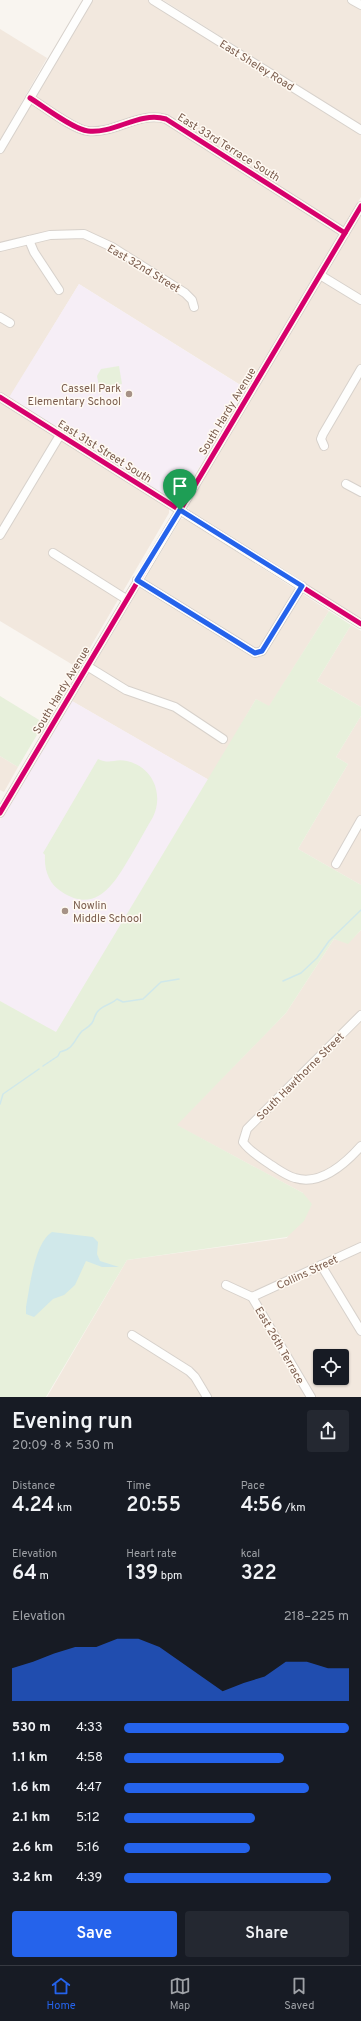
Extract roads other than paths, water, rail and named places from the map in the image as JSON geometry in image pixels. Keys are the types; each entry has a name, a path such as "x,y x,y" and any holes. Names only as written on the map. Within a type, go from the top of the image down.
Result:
{"street":[{"path":"0,149 88,0"},
{"name":"East Sheley Road","path":"153,0 361,130"},
{"path":"352,0 361,4"},
{"name":"East 33rd Terrace South","path":"30,98 77,127 87,131 98,131 148,117 166,119 345,233"},
{"name":"South Hardy Avenue","path":"0,812 361,206"},
{"name":"East 32nd Street","path":"29,240 65,234 87,235 112,247 185,293 192,300 194,307"},
{"path":"0,247 29,240 34,252 59,290"},
{"path":"320,275 361,300"},
{"path":"0,317 10,323"},
{"path":"324,446 321,439 323,434 361,369"},
{"name":"East 31st Street South","path":"0,397 361,624"},
{"path":"0,535 60,435"},
{"path":"346,484 361,492"},
{"path":"53,553 126,599"},
{"path":"137,580 255,653 262,651 302,586"},
{"path":"87,666 126,690 175,706 223,739"},
{"path":"336,864 361,820"},
{"name":"South Hawthorne Street","path":"361,1015 247,1129 243,1140 253,1153 287,1175 302,1180 317,1179 327,1175 344,1163 361,1146"},
{"name":"Collins Street","path":"252,1297 361,1247"},
{"path":"322,1265 361,1330"},
{"name":"East 26th Terrace","path":"226,1285 252,1297 311,1397"},
{"path":"132,1335 189,1372 195,1377 207,1397"}],"water":[{"path":"52,1232 93,1237 98,1242 97,1254 100,1261 119,1267 102,1267 86,1261 75,1285 64,1295 53,1299 34,1317 26,1314 31,1277 41,1246"}],"waterway":[{"path":"283,981 301,973 317,958 329,941 361,910"},
{"path":"43,1066 58,1056 60,1052 68,1049 82,1031 92,1023 97,1012 104,1007 117,999 123,1002 143,999 161,982 179,979"},
{"path":"0,1104 3,1094 39,1069"}],"place":[{"name":"Cassell Park Elementary School","path":"129,394"},
{"name":"Nowlin Middle School","path":"65,911"}]}
